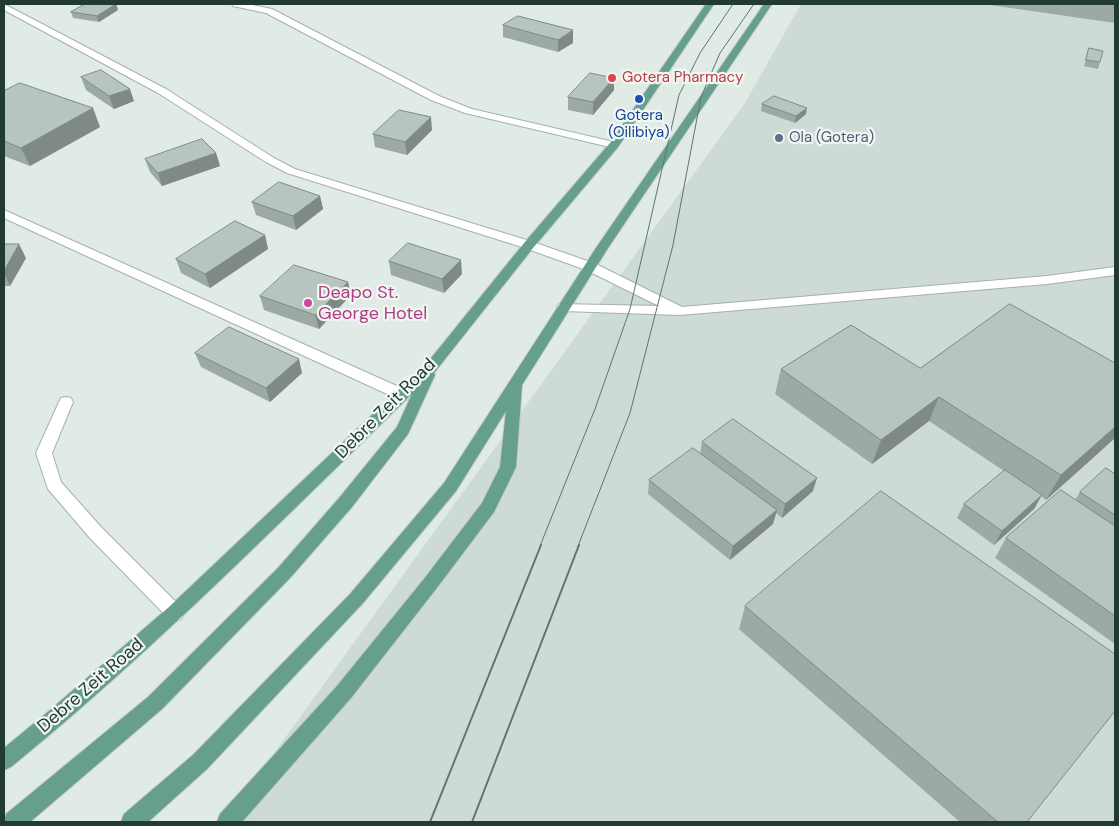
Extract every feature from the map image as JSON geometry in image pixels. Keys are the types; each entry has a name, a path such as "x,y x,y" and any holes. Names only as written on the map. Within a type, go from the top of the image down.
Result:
{"main road":[{"name":"Debre Zeit Road","path":"4,760 56,718 175,613 433,365 614,145 710,4"},
{"path":"132,822 200,762 357,598 450,487 564,307 768,4"},
{"path":"14,822 155,703 284,573 346,502 403,430 433,365"},
{"path":"228,822 344,692 430,584 488,507 508,467 517,383"}],"street":[{"path":"236,4 273,7 362,61 435,98 469,111 614,145"},
{"path":"4,7 162,91 270,160 291,171 591,267 680,311"},
{"path":"4,214 403,395"},
{"path":"564,307 680,311 1047,280 1115,271"},
{"path":"66,402 44,453 54,485 94,532 175,613"}],"shaded area":[{"path":"801,4 1115,4 1115,822 224,822 745,103"}],"building":[{"path":"85,4 116,4 97,16 71,12"},
{"path":"518,16 573,30 558,40 503,25"},
{"path":"1089,48 1103,51 1100,62 1086,60"},
{"path":"101,70 130,89 109,96 81,77"},
{"path":"590,73 614,78 593,102 568,97"},
{"path":"20,83 93,108 21,148 4,141 4,91"},
{"path":"774,96 807,108 796,116 762,104"},
{"path":"399,110 431,117 405,142 373,134"},
{"path":"202,139 216,153 158,173 145,159"},
{"path":"279,182 320,196 293,216 252,202"},
{"path":"235,221 265,235 205,274 176,259"},
{"path":"408,243 461,260 442,279 389,261"},
{"path":"4,244 19,244 4,271"},
{"path":"294,265 348,282 315,315 260,296"},
{"path":"1010,304 1115,363 1115,427 1061,475 939,397 881,440 781,369 851,325 920,368"},
{"path":"229,327 299,359 266,388 195,353"},
{"path":"733,419 817,478 785,504 702,442"},
{"path":"693,448 777,510 733,546 649,480"},
{"path":"1106,468 1115,474 1115,515 1080,492"},
{"path":"1005,470 1042,495 1002,531 964,504"},
{"path":"1061,490 1115,526 1115,616 1006,538"},
{"path":"881,491 1115,654 1115,711 1027,822 998,822 745,606"}],"tram line":[{"path":"540,546 595,409 630,309 679,95 700,53 733,4"},
{"path":"578,546 630,413 673,245 701,97 720,53 754,4"},
{"path":"430,822 541,545"},
{"path":"472,822 579,545"}],"place":[{"name":"Gotera Pharmacy","path":"612,78"},
{"name":"Gotera (Oilibiya)","path":"639,99"},
{"name":"Ola (Gotera)","path":"779,138"},
{"name":"Deapo St. George Hotel","path":"308,303"}]}
